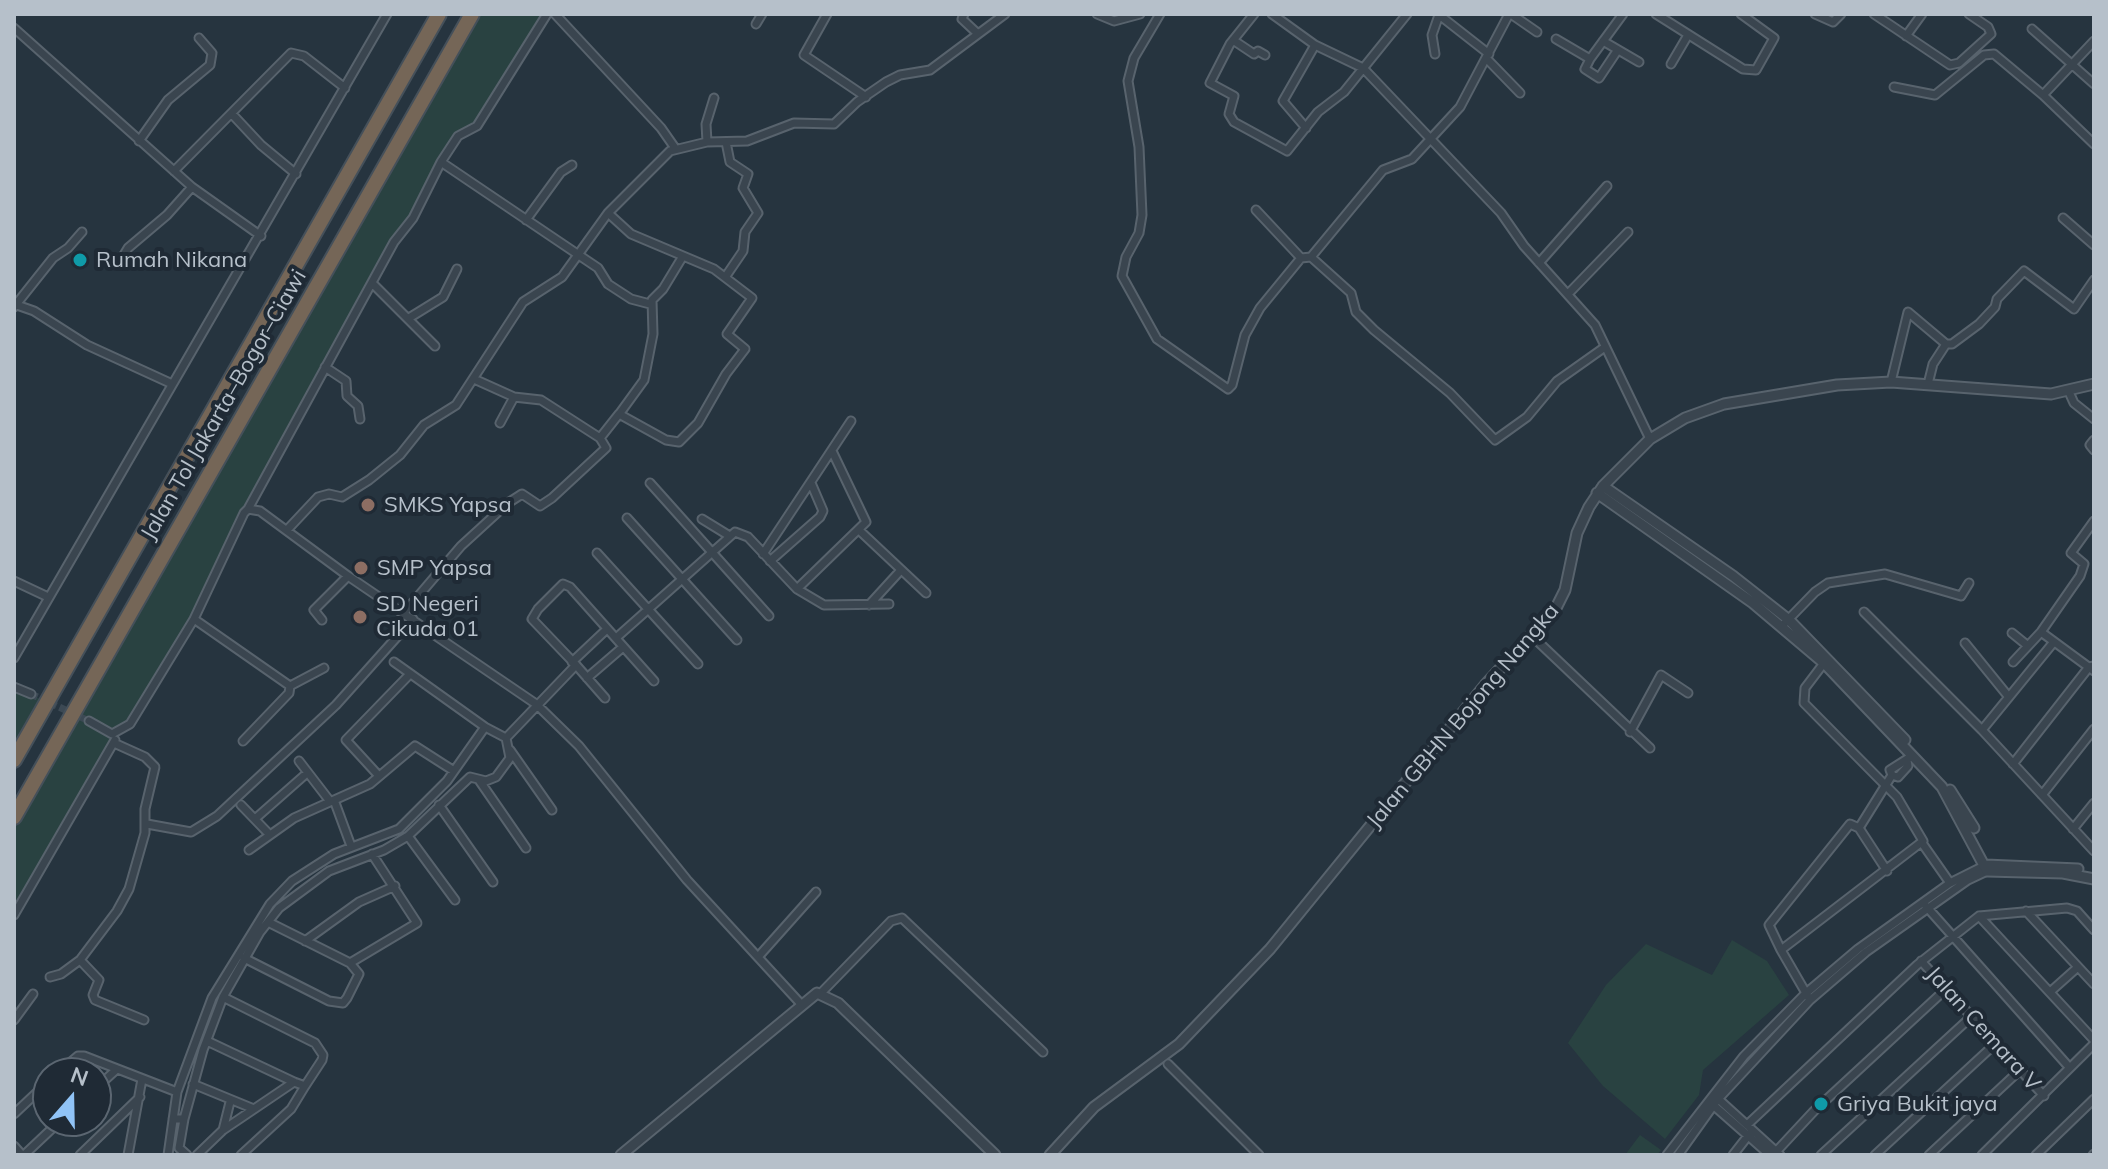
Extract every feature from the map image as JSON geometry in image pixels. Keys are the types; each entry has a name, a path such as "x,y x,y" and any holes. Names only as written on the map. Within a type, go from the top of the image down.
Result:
{"highway":[{"name":"Jalan Tol Jakarta–Bogor–Ciawi","path":"14,760 439,14"},
{"name":"Jalan Tol Jakarta–Bogor–Ciawi","path":"14,817 472,14"}],"street":[{"path":"14,658 170,383 261,236 387,14"},
{"path":"14,915 120,733 136,714 194,619 248,509 394,242 413,218 441,162 458,136 477,126 547,14"},
{"path":"555,14 661,128 675,148"},
{"path":"756,24 762,14"},
{"path":"827,14 804,55 866,97"},
{"path":"964,14 962,19 978,34"},
{"path":"287,530 318,497 329,494 342,497 369,480 400,455 424,425 456,405 523,302 560,279 608,213 655,163 675,148 707,142 747,141 794,123 834,124 866,97 900,75 930,70 1005,14"},
{"path":"1097,14 1114,21 1140,14"},
{"path":"1160,14 1134,58 1128,81 1139,147 1142,215 1139,233 1123,266 1122,276 1146,324 1170,352 1224,388 1230,388 1251,322 1383,170 1408,161 1460,107 1510,14 1537,32"},
{"path":"1254,14 1233,40 1210,83 1234,96 1229,114 1234,122 1287,151 1318,112 1344,92 1407,14"},
{"path":"1272,14 1315,45 1363,68 1501,213 1539,263 1595,325 1650,439"},
{"path":"1435,54 1432,35 1439,14 1488,56 1520,93"},
{"path":"1617,51 1599,78 1585,69 1623,14"},
{"path":"1656,14 1743,69 1756,70 1774,38 1741,14"},
{"path":"1815,14 1833,22 1841,14"},
{"path":"1874,14 1947,64 1959,63 1991,34 1988,27 1969,14"},
{"path":"1906,36 1922,14"},
{"path":"14,28 192,187 261,236"},
{"path":"2032,29 2094,84"},
{"path":"1671,64 1688,35"},
{"path":"139,141 168,100 210,65 212,53 199,38"},
{"path":"1556,39 1590,59"},
{"path":"1233,40 1254,54 1258,51 1265,55"},
{"path":"1603,41 1639,62"},
{"path":"2043,95 2094,41"},
{"path":"1306,128 1283,101 1315,45"},
{"path":"174,171 291,53 304,56 345,88"},
{"path":"1894,87 1935,95 1989,53 2003,60 2094,144"},
{"path":"707,142 706,124 714,98"},
{"path":"232,114 261,145 296,174"},
{"path":"726,142 730,162 748,174 743,188 758,213 745,232 743,251 726,276"},
{"path":"441,162 598,268 608,284 631,299 650,304"},
{"path":"526,220 561,172 572,165"},
{"path":"1539,263 1607,186"},
{"path":"119,263 128,248 167,215 192,187"},
{"path":"1256,210 1306,258 1351,293 1356,312 1450,393 1495,440 1527,417 1557,381 1605,347"},
{"path":"608,213 631,234 726,276 752,298 727,334 745,349 726,374 698,423 675,443 620,413"},
{"path":"2063,218 2094,245"},
{"path":"82,232 68,248 53,258 15,305 34,311 87,345 170,383"},
{"path":"1569,293 1628,232"},
{"path":"600,438 644,380 653,334 650,304 683,256"},
{"path":"409,318 443,297 457,269"},
{"path":"1928,384 1933,364 1946,344 1979,324 1995,307 1997,299 2024,271 2074,309 2094,280"},
{"path":"372,283 435,346"},
{"path":"1891,382 1908,312 1946,344"},
{"path":"325,367 346,381 347,396 358,406 360,419"},
{"path":"403,614 461,546 508,503 522,494 533,503 545,505 606,448 600,438 541,400 514,397 474,379"},
{"name":"Jalan GBHN Bojong Nangka","path":"1050,1155 1094,1107 1179,1044 1270,949 1485,685 1561,600 1577,533 1600,490 1650,439 1685,418 1724,404 1837,385 1891,382 2032,393 2069,392 2094,384"},
{"path":"2069,392 2074,403 2094,419"},
{"path":"500,423 514,397"},
{"path":"763,554 851,421"},
{"path":"2094,440 2090,445 2094,450"},
{"path":"797,589 860,531 865,518 832,451"},
{"path":"650,483 769,616"},
{"path":"770,561 820,517 823,511 811,483"},
{"path":"1600,490 1733,576 1785,623 1912,756"},
{"path":"248,509 266,513 348,576 536,704 579,746 687,880 801,1004"},
{"path":"627,518 737,640"},
{"path":"702,519 728,535"},
{"path":"2013,662 2041,632 2084,568 2071,553 2094,521"},
{"path":"860,531 926,593"},
{"path":"616,638 728,535 743,533 797,589 824,605 889,604"},
{"path":"597,553 698,664"},
{"path":"869,605 901,570"},
{"path":"1785,623 1828,583 1885,574 1961,596 1969,583"},
{"path":"322,620 314,610 348,576"},
{"path":"14,581 48,597"},
{"path":"605,698 532,619 560,585 570,587 654,681"},
{"path":"1864,612 1982,730 2094,851"},
{"path":"194,619 290,686"},
{"path":"147,824 191,832 200,829 267,772 336,705 413,619"},
{"path":"1785,623 1912,756 1958,799 1990,868"},
{"path":"506,738 607,629"},
{"path":"2013,764 2092,668 2041,632"},
{"path":"2012,633 2028,646"},
{"path":"1532,636 1650,748"},
{"path":"1965,643 2008,696"},
{"path":"1982,730 2053,643"},
{"path":"587,678 623,647"},
{"path":"394,662 485,727 506,738 510,750 552,810"},
{"path":"1824,663 1805,688 1804,703 1907,811 1922,843 1950,883"},
{"path":"290,686 324,668"},
{"path":"379,776 346,740 410,674"},
{"path":"1630,732 1661,675 1688,693"},
{"path":"243,741 289,693 290,686"},
{"path":"14,687 31,694"},
{"path":"89,721 110,733 120,733"},
{"path":"168,1155 177,1092 212,998 254,925 292,881 351,846 376,840 399,829 454,771 485,727"},
{"path":"2042,795 2094,729"},
{"path":"50,977 61,974 80,960 129,889 147,824 145,810 155,767 145,757 114,743"},
{"path":"249,850 269,834 332,800 349,796 417,746 454,771"},
{"path":"187,1155 179,1148 184,1119 207,1041 223,997 268,922 308,884 329,871 408,836 470,777 491,780 503,772 509,762 510,750"},
{"path":"1859,828 1892,775 1898,777 1912,756"},
{"path":"299,761 332,800 351,846"},
{"path":"256,818 307,773"},
{"path":"479,780 526,848"},
{"path":"2073,829 2094,803"},
{"path":"241,805 269,834"},
{"path":"439,805 493,882"},
{"path":"1807,997 1769,925 1850,824 1859,828 1887,871"},
{"path":"408,836 455,900"},
{"path":"1781,950 1922,843"},
{"path":"350,963 416,925 416,917 372,854"},
{"path":"1667,1155 1807,997 1858,949 1990,868"},
{"path":"1925,906 1950,883 1990,868 2094,876"},
{"path":"305,941 359,902 395,886"},
{"path":"758,957 816,892"},
{"path":"1925,906 2069,1067"},
{"path":"1733,1155 1749,1130 1921,961 1979,916 2070,908 2091,920 2094,930"},
{"path":"2026,911 2094,984"},
{"path":"1979,916 2094,1042 2044,1096 1982,1155"},
{"path":"621,1155 801,1004 821,993 883,928 902,918 1043,1052"},
{"path":"244,958 337,1003 347,998 359,974 350,963 268,922"},
{"path":"80,960 99,980 93,995 95,1000 144,1020"},
{"name":"Jalan Cemara V","path":"1921,961 2044,1096"},
{"path":"2050,992 2078,967"},
{"path":"1714,1100 1775,1154 1947,988"},
{"path":"821,993 838,1003 995,1155"},
{"path":"14,1020 33,994"},
{"path":"223,997 319,1046 322,1060 291,1109 246,1153"},
{"path":"1821,1155 1972,1016"},
{"path":"207,1041 305,1086"},
{"path":"1875,1155 1995,1044"},
{"path":"1168,1064 1259,1155"},
{"path":"112,1067 177,1092"},
{"path":"112,1074 117,1069"},
{"path":"1929,1155 2019,1071"},
{"path":"128,1155 142,1079"},
{"path":"197,1155 223,1130 294,1082"},
{"path":"193,1084 230,1102 254,1109"},
{"path":"80,1155 140,1097"},
{"path":"2036,1155 2094,1099"},
{"path":"1678,1155 1714,1100"},
{"path":"223,1130 230,1102"},
{"path":"14,1114 18,1106"},
{"path":"173,1119 184,1119"},
{"path":"14,1146 23,1155 43,1137"}],"green space":[{"path":"472,14 547,14 477,126 458,136 248,509 206,595 130,724 120,733 14,914 14,816"},
{"path":"14,687 47,702 14,760"},
{"path":"1732,940 1767,961 1789,995 1703,1070 1699,1095 1665,1139 1603,1086 1568,1043 1606,985 1646,944 1712,975"},
{"path":"1640,1135 1661,1150 1657,1155 1625,1155"}],"tunnel":[{"path":"31,694 89,721"}],"place":[{"name":"Rumah Nikana","path":"80,260"},
{"name":"SMKS Yapsa","path":"368,505"},
{"name":"SMP Yapsa","path":"361,568"},
{"name":"SD Negeri Cikuda 01","path":"360,617"},
{"name":"Griya Bukit jaya","path":"1821,1104"}]}
